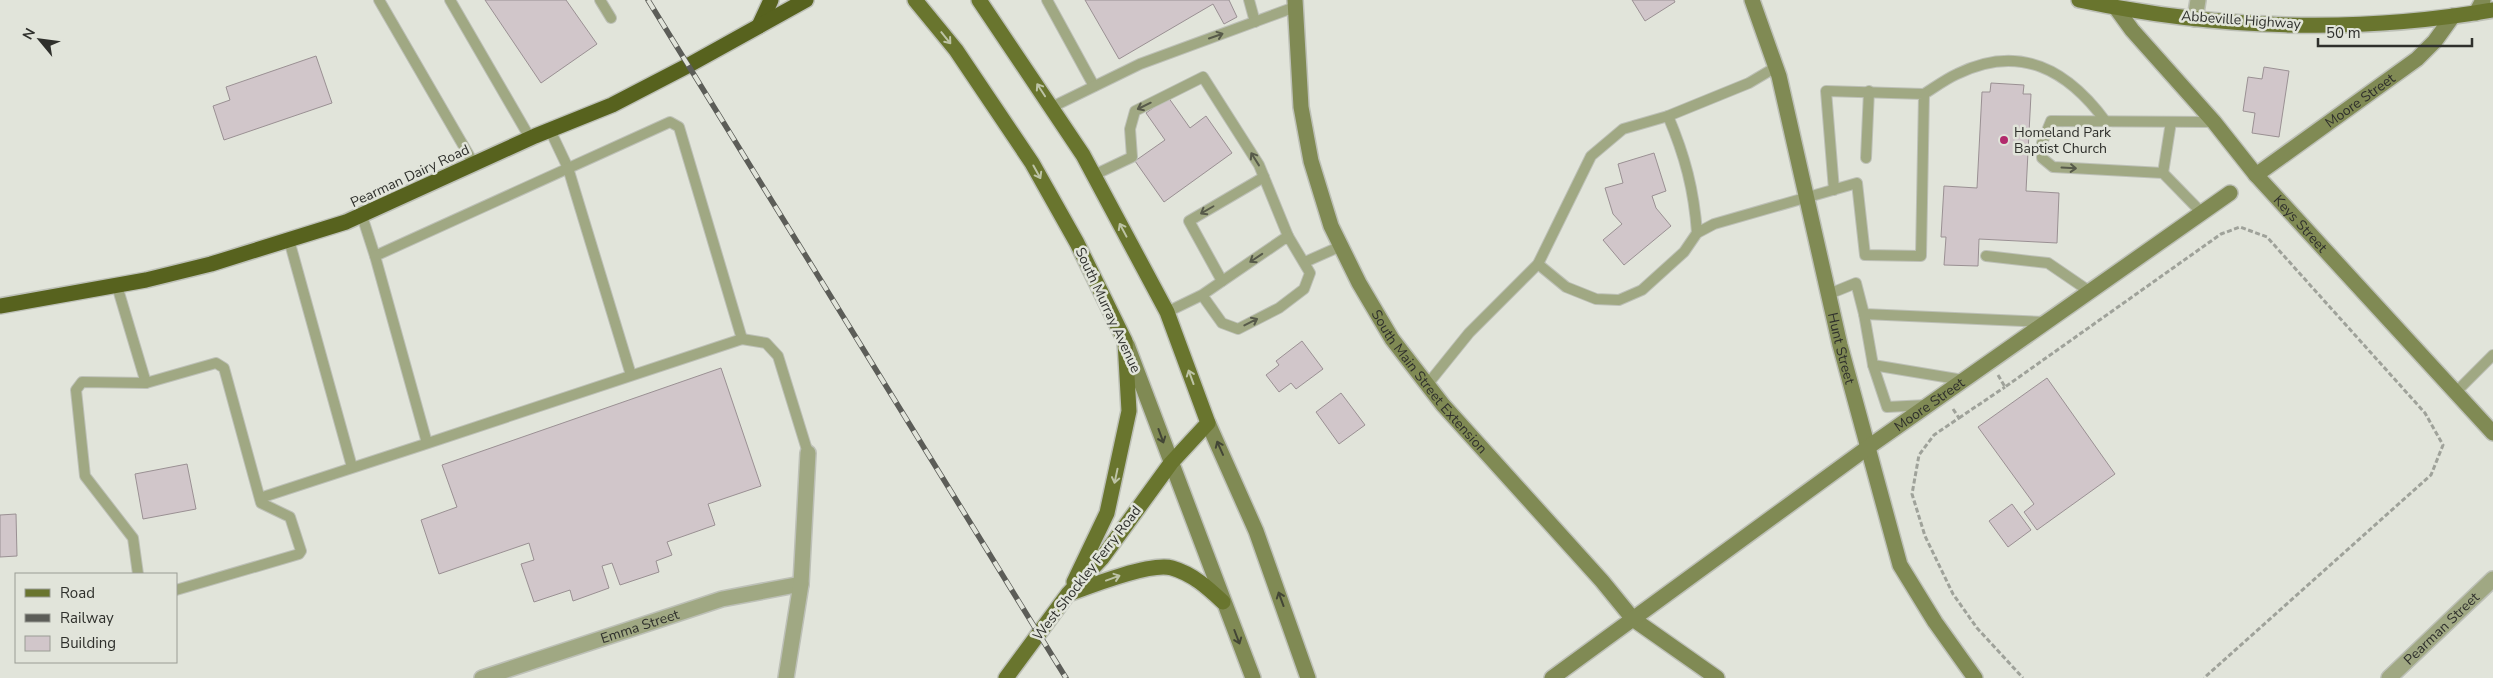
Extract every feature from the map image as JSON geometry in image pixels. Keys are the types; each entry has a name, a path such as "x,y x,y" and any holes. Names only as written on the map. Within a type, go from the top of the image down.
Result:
{"highway":[{"path":"759,26 771,0"},
{"name":"Pearman Dairy Road","path":"0,306 117,286 211,264 362,216 530,138 612,105 806,0"}],"main road":[{"name":"South Murray Avenue","path":"916,0 956,50 1032,163 1077,243 1125,341"},
{"path":"979,0 1052,107 1094,175 1167,312 1208,423"},
{"name":"Abbeville Highway","path":"2079,0 2116,8 2195,19 2268,24 2366,24 2453,16 2480,6 2493,10"},
{"path":"1068,594 1107,513 1129,411 1125,341"},
{"name":"West Shockley Ferry Road","path":"1006,678 1068,594 1102,558 1171,463 1208,423"},
{"path":"1068,594 1125,573 1171,567 1200,581 1223,602"}],"street":[{"name":"Hunt Street","path":"1752,0 1776,67 1867,448 1900,565 1935,622 1975,678"},
{"path":"2195,19 2198,0"},
{"name":"South Main Street Extension","path":"1295,3 1301,107 1311,161 1331,226 1359,283 1392,339 1443,405 1602,581 1633,619 1717,678"},
{"name":"Keys Street","path":"2116,8 2132,30 2214,122 2256,175 2493,433"},
{"name":"Moore Street","path":"2256,175 2417,59 2435,41 2453,16"},
{"name":"Moore Street","path":"1552,678 1867,448 2230,193"},
{"name":"South Murray Avenue","path":"1125,341 1253,678"},
{"path":"1208,423 1256,531 1308,678"},
{"path":"786,678 801,584 808,453"},
{"name":"Pearman Street","path":"2389,678 2493,579"},
{"name":"Emma Street","path":"482,678 722,599 801,584"}],"lane":[{"path":"379,0 474,164"},
{"path":"450,0 530,138"},
{"path":"600,0 611,18"},
{"path":"1047,0 1094,86"},
{"path":"1250,0 1255,22"},
{"path":"1052,107 1094,86 1176,50 1255,22 1295,3"},
{"path":"1834,190 1826,91 1924,94 1957,74 1983,64 2015,59 2048,68 2088,98 2106,122"},
{"path":"1427,384 1469,333 1538,264 1591,156 1623,129 1668,116 1749,83 1776,67"},
{"path":"1094,175 1132,157 1130,129 1135,111 1202,78 1259,165 1288,236 1310,272 1304,289 1279,308 1238,329 1222,323 1202,295"},
{"path":"1866,158 1869,91"},
{"path":"1538,264 1566,287 1596,299 1619,300 1642,290 1684,252 1697,233 1714,224 1857,183 1865,255 1921,256 1924,94"},
{"path":"1668,116 1686,163 1694,197 1697,233"},
{"path":"2202,213 2163,172 2053,167 2042,158 2042,143 2051,121 2214,122"},
{"path":"375,256 670,122 679,127 742,339"},
{"path":"2163,172 2171,122"},
{"path":"550,130 568,168 631,375"},
{"path":"1222,281 1189,220 1264,177"},
{"path":"362,216 427,443"},
{"path":"1167,312 1202,295 1288,236"},
{"path":"289,240 352,467"},
{"path":"1305,262 1341,246"},
{"path":"1986,256 2048,263 2089,292"},
{"path":"1829,294 1856,283 1864,314 1873,366 1887,407 1928,405"},
{"path":"117,286 146,383"},
{"path":"1864,314 2046,322"},
{"path":"260,498 742,339 766,343 778,356 808,453"},
{"path":"2456,392 2493,355"},
{"path":"138,573 133,538 86,476 76,390 82,382 146,383 216,363 224,368 261,503 290,517 301,551 299,554 178,589"},
{"path":"1873,366 1963,380"}],"path":[{"path":"2023,678 1978,628 1953,594 1925,536 1912,494 1918,455 1934,436 1959,418 2221,234 2240,227 2267,237 2425,413 2443,445 2431,475 2204,678"},
{"path":"1990,361 2005,386"},
{"path":"1944,394 1959,418"}],"building":[{"path":"485,0 566,0 597,44 541,83"},
{"path":"1085,0 1229,0 1237,17 1224,24 1213,4 1119,59"},
{"path":"1632,0 1674,0 1675,2 1645,21"},
{"path":"316,56 332,103 224,140 213,106 230,100 226,87"},
{"path":"2264,67 2289,71 2279,137 2252,133 2255,113 2243,111 2248,77 2262,79"},
{"name":"Homeland Park Baptist Church","path":"1991,83 2024,85 2023,94 2031,94 2026,191 2059,193 2057,243 1979,239 1978,266 1944,265 1946,237 1941,237 1944,186 1977,188 1982,92 1990,92"},
{"path":"1168,97 1190,128 1206,116 1232,153 1164,202 1135,161 1165,140 1146,113"},
{"path":"1654,153 1666,191 1652,196 1656,208 1671,226 1624,265 1603,240 1622,224 1613,214 1605,188 1623,183 1618,164"},
{"path":"1302,341 1323,369 1296,389 1291,383 1279,392 1266,375 1279,365 1276,361"},
{"path":"721,368 761,486 708,504 715,525 667,542 672,555 656,561 659,572 620,585 612,563 602,566 609,588 573,601 570,590 534,602 521,564 534,560 529,543 439,574 421,520 457,507 442,465"},
{"path":"2047,378 2115,474 2037,530 2024,512 2034,504 1978,427"},
{"path":"1341,393 1365,425 1339,444 1316,412"},
{"path":"187,464 196,509 143,519 135,474"},
{"path":"2012,504 2031,530 2008,547 1989,521"},
{"path":"16,514 17,556 0,557 0,515"}],"railway":[{"path":"648,0 1066,678"}],"place":[{"name":"Homeland Park Baptist Church","path":"2004,140"}]}
